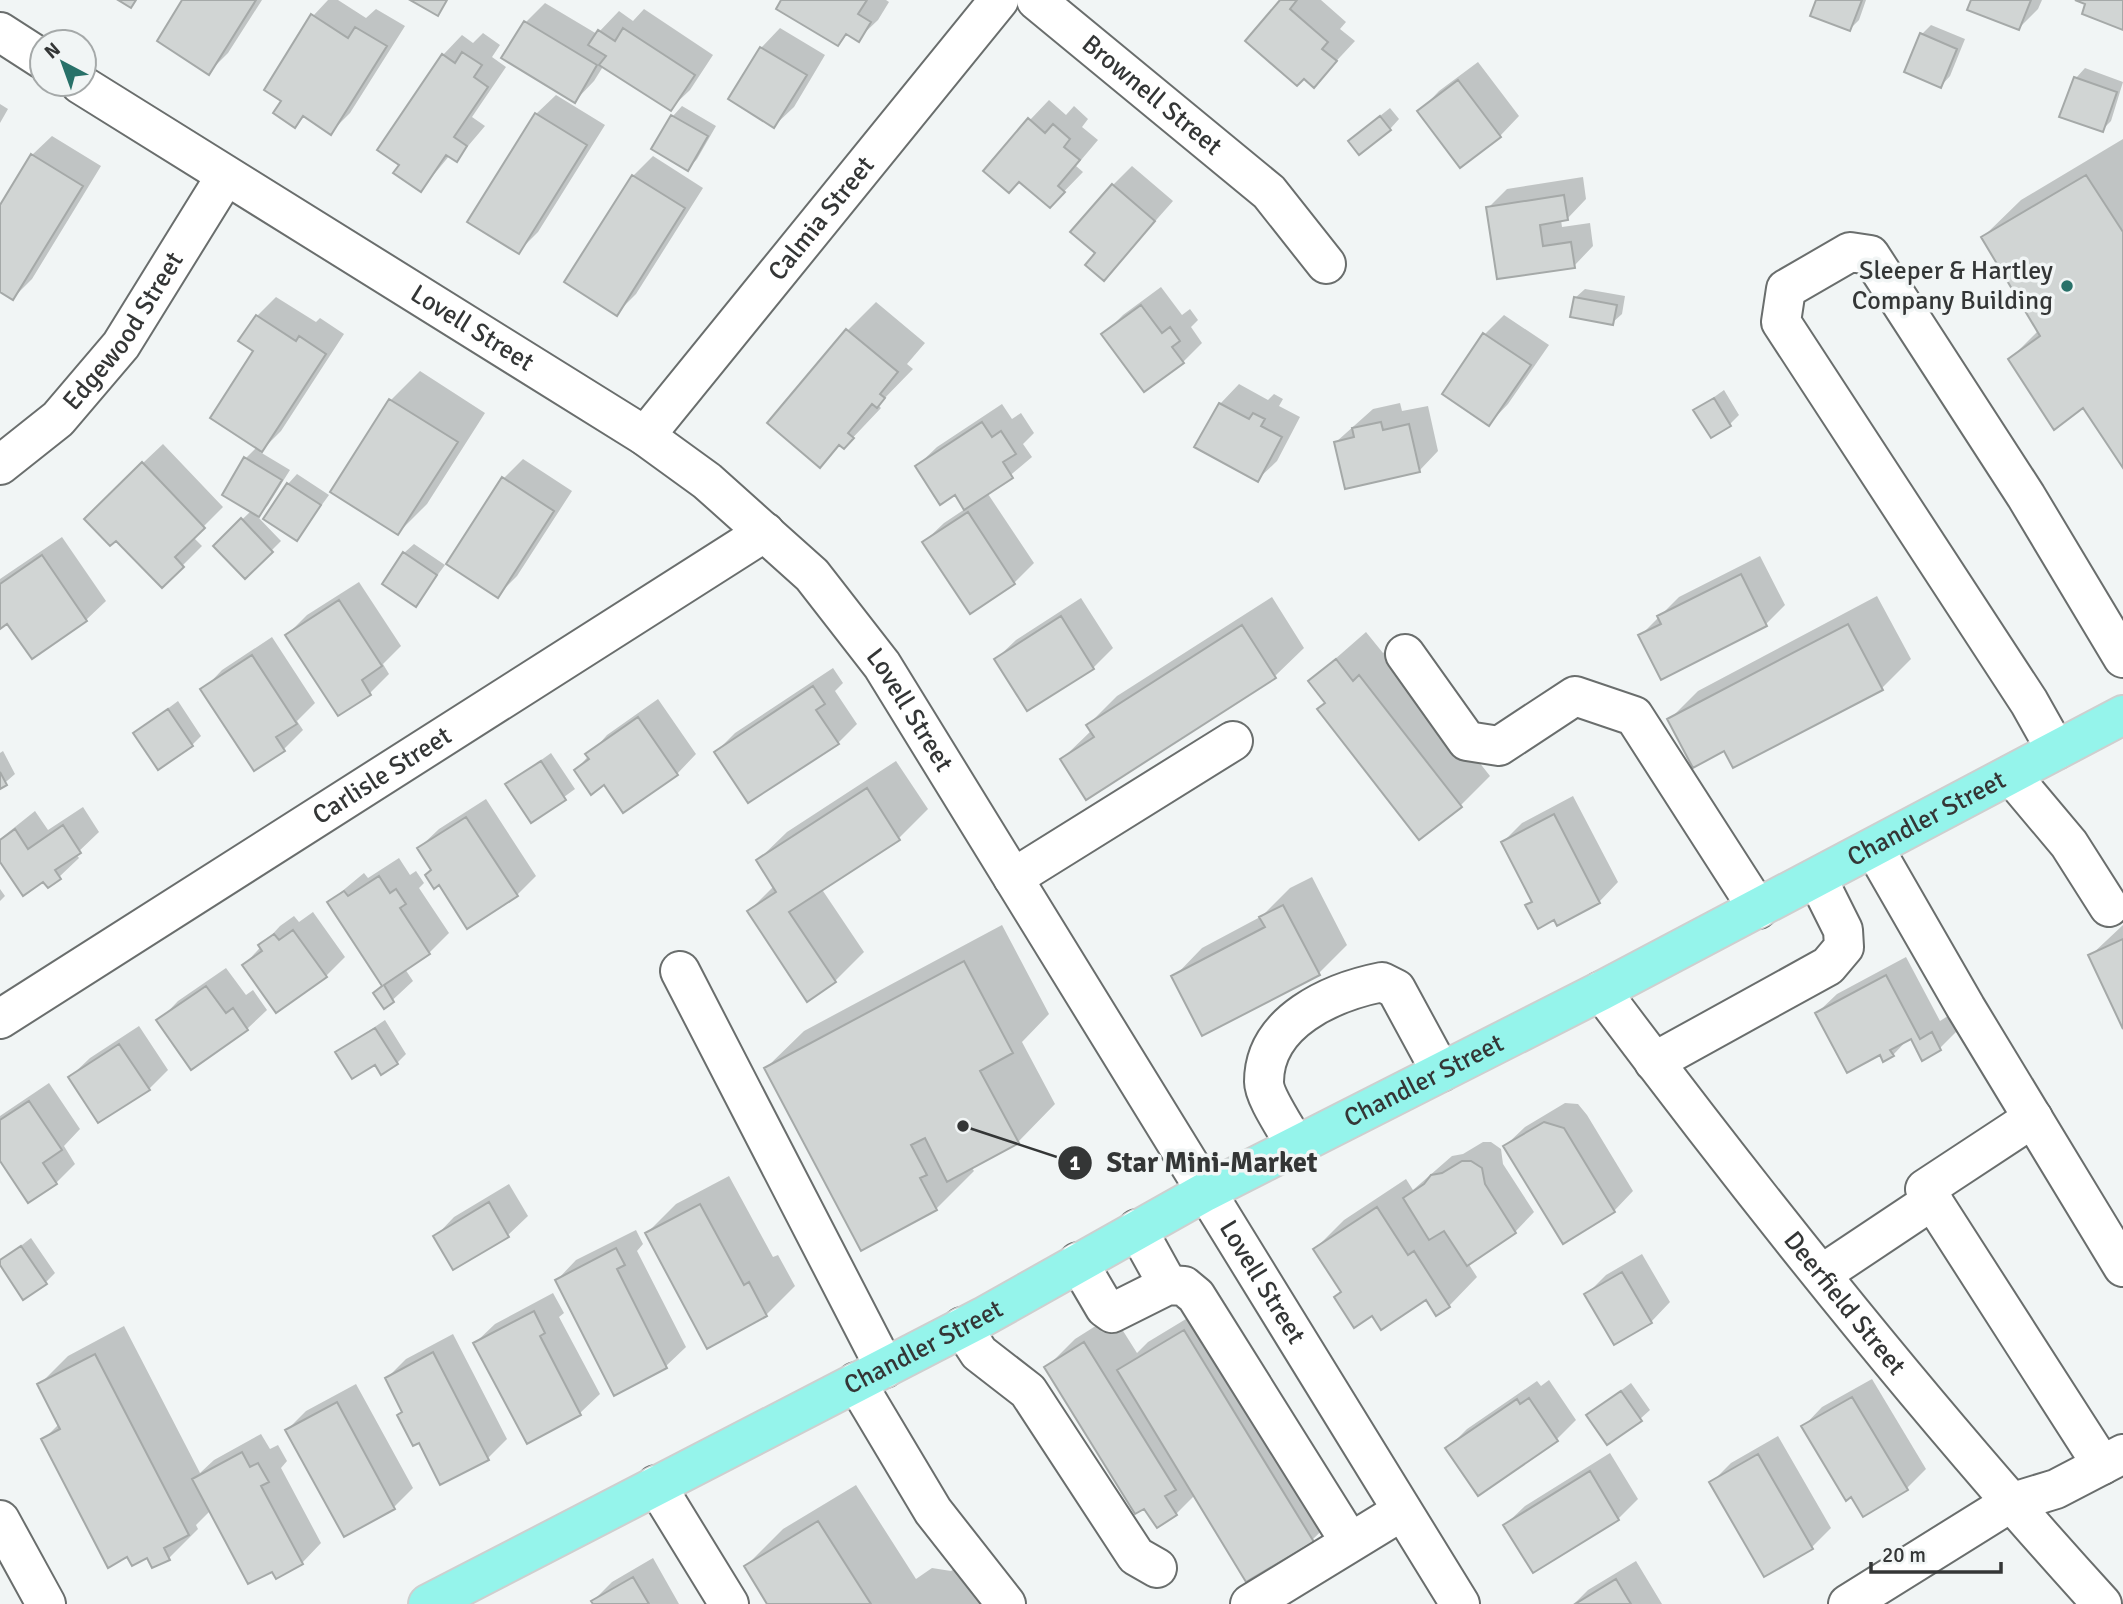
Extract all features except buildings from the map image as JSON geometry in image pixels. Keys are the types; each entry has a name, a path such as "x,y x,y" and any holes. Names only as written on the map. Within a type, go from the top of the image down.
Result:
{"main road":[{"name":"Chandler Street","path":"428,1604 962,1327 1205,1192 1601,991 2123,715"}],"street":[{"name":"Calmia Street","path":"645,436 999,0"},
{"name":"Brownell Street","path":"1037,0 1269,192 1326,264"},
{"path":"0,32 28,50"},
{"name":"Lovell Street","path":"98,96 645,436 707,481 812,575 882,664 1460,1604"},
{"name":"Edgewood Street","path":"0,465 58,419 121,345 225,177"},
{"path":"2056,750 2029,702 1781,323 1786,289 1850,252 1870,254 2026,496 2123,658"},
{"name":"Carlisle Street","path":"0,1020 765,532"},
{"path":"1405,654 1467,741 1499,746 1575,696 1634,716 1758,909"},
{"path":"1013,877 1233,741"},
{"path":"2011,775 2069,844 2109,906"},
{"path":"1874,848 2123,1267"},
{"path":"1654,1062 1828,966 1844,947 1843,930 1816,878"},
{"path":"680,971 933,1511 1006,1604"},
{"path":"1295,1145 1264,1085 1267,1063 1281,1032 1300,1015 1335,997 1382,982 1396,989 1441,1072"},
{"name":"Deerfield Street","path":"1601,991 1822,1274 2010,1503 2102,1604"},
{"path":"1848,1604 2010,1503 2056,1489 2113,1460 1925,1189 2033,1118"},
{"path":"1822,1274 1933,1200"},
{"path":"1137,1229 1168,1285"},
{"path":"1078,1262 1105,1308 1112,1313 1168,1285 1184,1286 1196,1296 1350,1542"},
{"path":"962,1327 979,1353 1028,1391 1136,1556 1157,1567"},
{"path":"656,1485 729,1604"},
{"path":"1250,1604 1402,1511"},
{"path":"0,1520 46,1604"}],"place":[{"name":"Sleeper & Hartley Company Building","path":"2067,286"},
{"name":"Star Mini-Market","path":"963,1126"}]}
